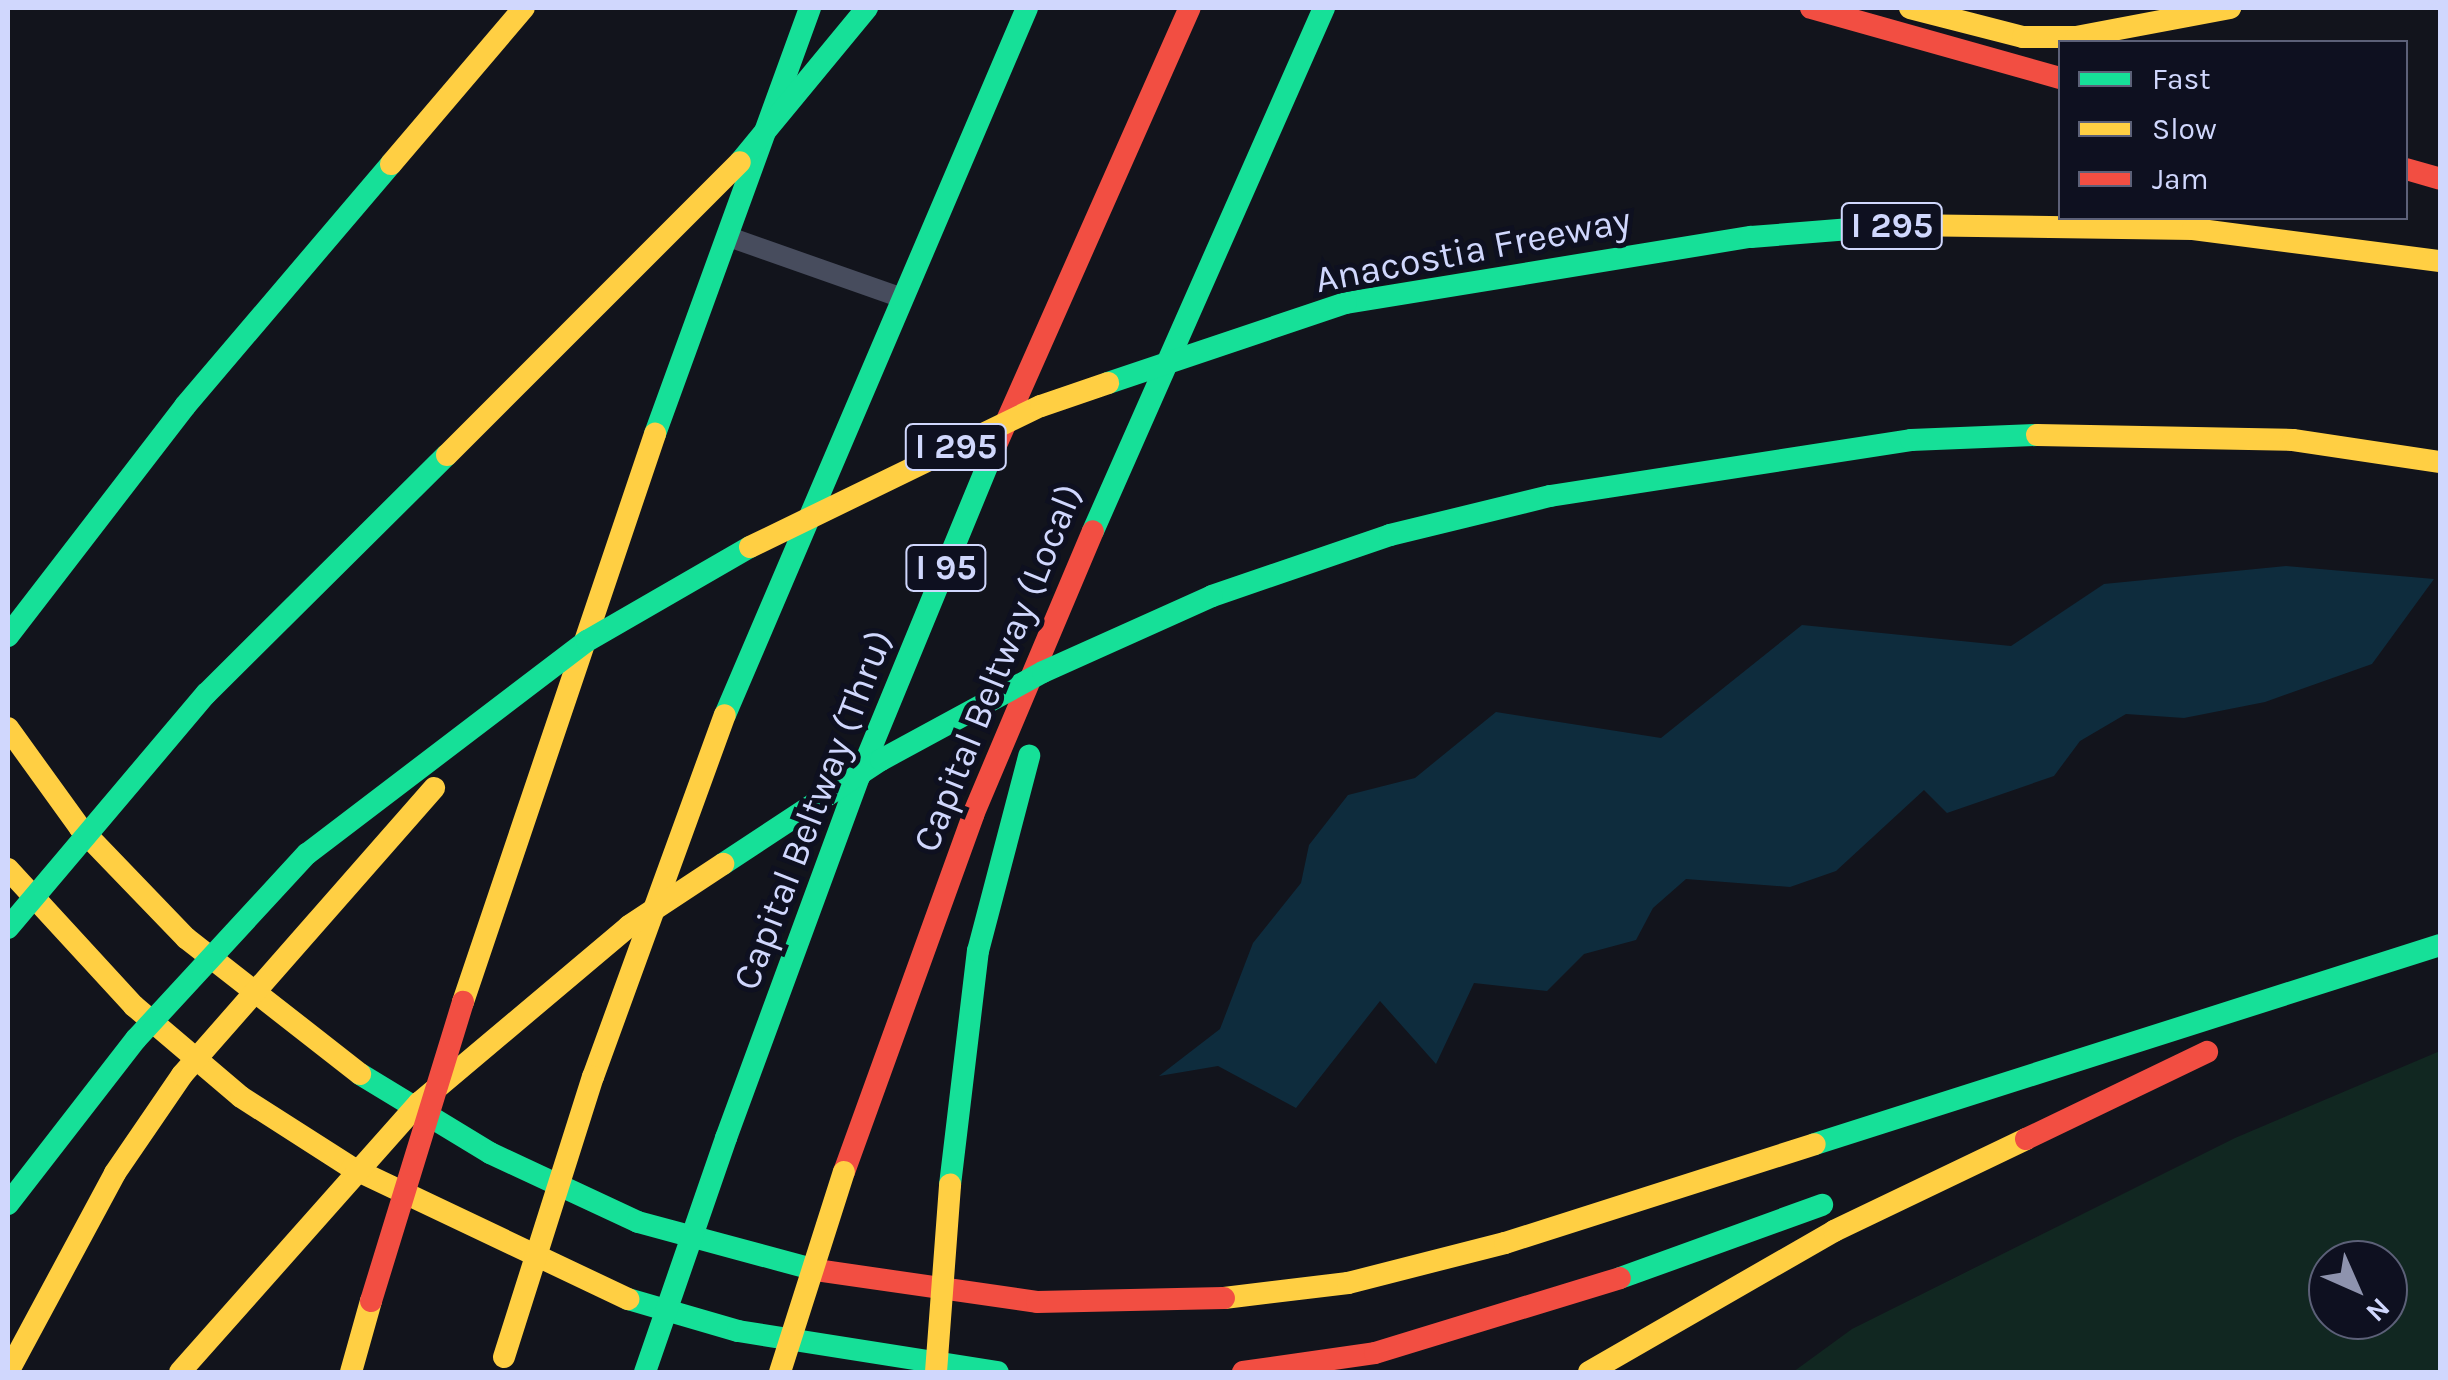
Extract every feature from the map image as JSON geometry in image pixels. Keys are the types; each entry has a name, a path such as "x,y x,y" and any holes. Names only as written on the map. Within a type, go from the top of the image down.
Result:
{"highway":[{"path":"8,636 84,530 524,8"},
{"path":"351,1372 464,1002 722,234 810,8"},
{"path":"8,928 206,694 730,175 867,8"},
{"path":"501,1364 593,1077 720,727 1027,8"},
{"name":"Capital Beltway (Thru)","path":"645,1372 726,1138 866,759 1039,342 1190,8"},
{"name":"Capital Beltway (Local)","path":"780,1372 844,1172 972,816 1114,476 1324,8"},
{"path":"1811,8 2058,77"},
{"path":"1910,8 2023,37 2076,37 2230,8"},
{"path":"2408,171 2440,179"},
{"name":"Anacostia Freeway","path":"588,641 774,534 1041,406 1346,304 1751,237 1959,220 2194,229 2440,260"},
{"path":"180,1372 419,1102 630,926 881,760 1043,672 1212,596 1390,535 1550,496 1912,440 2100,432 2293,440 2440,462"},
{"path":"936,1372 950,1186 978,951 1114,476"},
{"path":"8,1204 136,1038 307,854 588,641"},
{"path":"8,1372 115,1172 182,1075 339,888 588,641"},
{"path":"8,728 80,828 186,938 390,1097 473,1144 638,1222 756,1256 880,1284 1037,1302 1179,1303 1348,1283 1505,1243 2440,947"},
{"path":"8,869 134,1006 241,1097 352,1168 611,1294 738,1331 998,1372"},
{"path":"1589,1372 1834,1231 2110,1094 2440,947"},
{"path":"1243,1372 1375,1353 1536,1309 2110,1094"}],"lane":[{"path":"722,234 904,298"}],"green space":[{"path":"2440,1051 2440,1372 1793,1372 1852,1329 2235,1138"}],"water":[{"path":"2286,566 2434,579 2372,664 2265,702 2184,718 2126,714 2080,741 2054,776 1947,813 1924,790 1836,871 1790,887 1686,879 1653,908 1636,940 1584,954 1547,991 1474,983 1436,1064 1380,1001 1296,1108 1218,1066 1159,1076 1220,1029 1253,943 1301,883 1309,845 1348,795 1415,778 1496,712 1661,738 1802,625 2011,646 2104,584"}],"traffic: fast":[{"path":"655,434 810,8"},
{"path":"740,162 867,8"},
{"path":"725,715 1027,8"},
{"path":"1093,531 1324,8"},
{"path":"8,636 185,406 391,164"},
{"path":"1346,303 1751,237 1901,225"},
{"path":"1108,383 1346,303"},
{"path":"1212,596 1390,535 1550,496 1911,440 2037,435"},
{"path":"726,1138 859,777 996,445"},
{"path":"8,928 206,694 447,455"},
{"path":"8,1204 136,1039 307,854 587,641 750,547"},
{"path":"723,864 881,760 1043,672 1212,596"},
{"path":"950,1185 978,951 1029,756"},
{"path":"1815,1144 2440,945"},
{"path":"360,1074 490,1153 638,1222 816,1270"},
{"path":"645,1372 726,1138"},
{"path":"1620,1278 1822,1205"},
{"path":"628,1299 738,1331 998,1372"}],"traffic: slow":[{"path":"391,164 524,8"},
{"path":"1910,8 2023,37 2076,37 2230,8"},
{"path":"447,455 740,162"},
{"path":"1901,225 2193,229 2440,261"},
{"path":"750,547 1041,406 1108,383"},
{"path":"463,1002 655,434"},
{"path":"2037,435 2293,440 2440,462"},
{"path":"593,1077 725,715"},
{"path":"8,728 80,828 186,938 360,1074"},
{"path":"8,1372 115,1173 182,1075 434,788"},
{"path":"180,1372 419,1103 629,926 723,864"},
{"path":"8,869 134,1006 241,1097 352,1168 628,1299"},
{"path":"504,1357 593,1077"},
{"path":"1589,1372 1834,1231 2026,1139"},
{"path":"1224,1298 1348,1283 1505,1243 1815,1144"},
{"path":"780,1372 844,1172"},
{"path":"936,1372 950,1185"},
{"path":"351,1372 371,1301"}],"traffic: jam":[{"path":"996,445 1190,8"},
{"path":"1811,8 2058,77"},
{"path":"2408,170 2440,179"},
{"path":"844,1172 973,815 1093,531"},
{"path":"371,1301 463,1002"},
{"path":"2026,1139 2207,1052"},
{"path":"816,1270 1037,1302 1224,1298"},
{"path":"1243,1372 1375,1353 1620,1278"}]}
